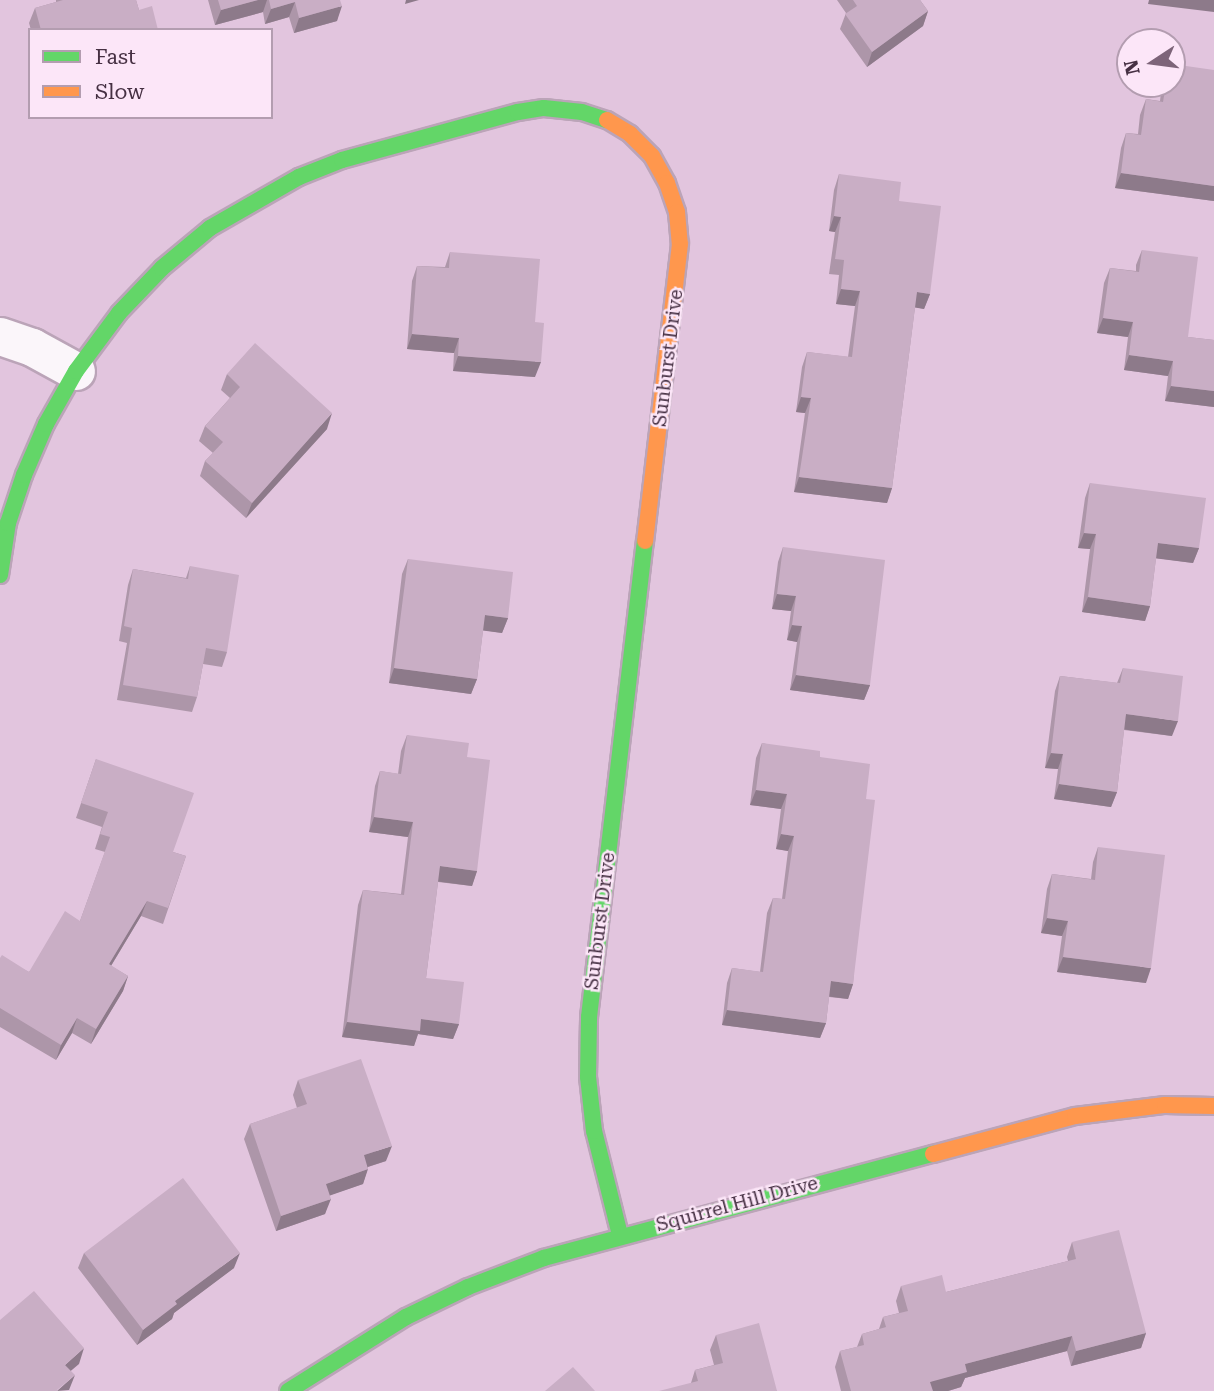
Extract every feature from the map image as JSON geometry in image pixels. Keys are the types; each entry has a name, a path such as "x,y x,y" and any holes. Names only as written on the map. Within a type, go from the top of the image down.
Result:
{"street":[{"name":"Sunburst Drive","path":"0,575 8,523 24,475 46,424 76,371 118,313 162,268 210,228 299,177 342,160 518,112 544,108 582,112 606,119 630,134 652,156 667,183 677,212 680,244 589,1017 588,1077 594,1131 620,1235"},
{"path":"0,336 32,347 76,371"},
{"name":"Squirrel Hill Drive","path":"288,1391 406,1317 468,1287 544,1258 620,1235 1075,1116 1165,1105 1214,1105"}],"building":[{"path":"63,0 136,0 139,10 152,6 158,28 40,28 35,8"},
{"path":"218,0 258,0 221,10"},
{"path":"269,0 340,0 342,6 299,18 295,2 271,9"},
{"path":"853,0 920,0 928,11 872,52 845,14 857,6"},
{"path":"1186,66 1214,70 1214,186 1121,173 1126,133 1141,135 1146,99 1163,102 1164,98 1186,98"},
{"path":"839,174 901,182 899,201 941,206 930,294 917,292 892,488 799,477 811,398 801,397 807,352 852,357 860,291 841,289 844,260 835,259 841,217 834,216"},
{"path":"1142,250 1198,257 1188,337 1214,340 1214,391 1171,386 1173,361 1129,355 1133,322 1103,318 1110,268 1139,272"},
{"path":"450,252 540,259 535,322 544,323 541,362 458,356 459,338 412,334 417,266 449,268"},
{"path":"255,343 332,413 252,503 205,461 223,442 205,426 240,387 227,374"},
{"path":"1090,483 1206,498 1199,548 1158,543 1150,606 1088,597 1096,534 1084,533"},
{"path":"783,547 885,560 870,685 796,675 802,626 792,625 796,596 777,594"},
{"path":"408,559 513,572 508,618 485,615 477,679 394,668"},
{"path":"190,566 239,575 227,652 206,648 197,697 123,685 132,628 124,626 133,569 188,579"},
{"path":"1123,668 1183,676 1178,721 1126,714 1117,792 1059,784 1063,754 1051,753 1060,676 1120,683"},
{"path":"407,735 469,743 467,757 490,760 477,871 440,866 426,978 464,982 459,1024 421,1019 420,1031 347,1022 363,890 404,895 413,822 374,817 380,771 401,774"},
{"path":"762,743 820,751 820,757 870,764 866,799 875,800 853,984 831,981 826,1023 727,1010 732,968 763,972 773,898 785,899 794,836 781,834 787,794 756,790"},
{"path":"96,759 194,793 173,852 186,856 168,908 147,901 109,964 128,976 96,1029 77,1018 61,1045 0,1008 0,958 2,955 29,972 65,911 80,921 110,837 100,834 108,812 81,803"},
{"path":"1098,847 1165,855 1151,968 1063,957 1068,921 1047,918 1052,874 1095,880"},
{"path":"361,1059 392,1146 364,1155 368,1169 326,1184 331,1199 281,1216 250,1124 307,1104 298,1080"},
{"path":"183,1178 240,1253 175,1301 177,1304 143,1330 84,1253"},
{"path":"1119,1230 1146,1333 1076,1351 1072,1336 965,1364 967,1372 930,1382 933,1391 851,1391 840,1351 864,1345 862,1334 886,1327 883,1317 908,1311 901,1286 942,1275 946,1292 1076,1259 1072,1242"},
{"path":"34,1291 84,1348 65,1365 75,1375 58,1391 0,1391 0,1320"},
{"path":"759,1323 777,1391 659,1391 698,1381 695,1370 723,1363 716,1335"},
{"path":"573,1367 595,1391 545,1391"}],"traffic: fast":[{"path":"0,575 8,523 24,475 46,424 76,371 119,313 162,268 210,228 299,177 342,160 518,112 544,108 582,112 607,120"},
{"path":"620,1235 594,1131 588,1077 589,1017 645,541"},
{"path":"288,1391 406,1317 468,1287 544,1258 933,1154"}],"traffic: slow":[{"path":"607,120 630,134 652,156 667,183 677,212 680,244 645,541"},
{"path":"933,1154 1075,1116 1165,1105 1214,1106"}]}
